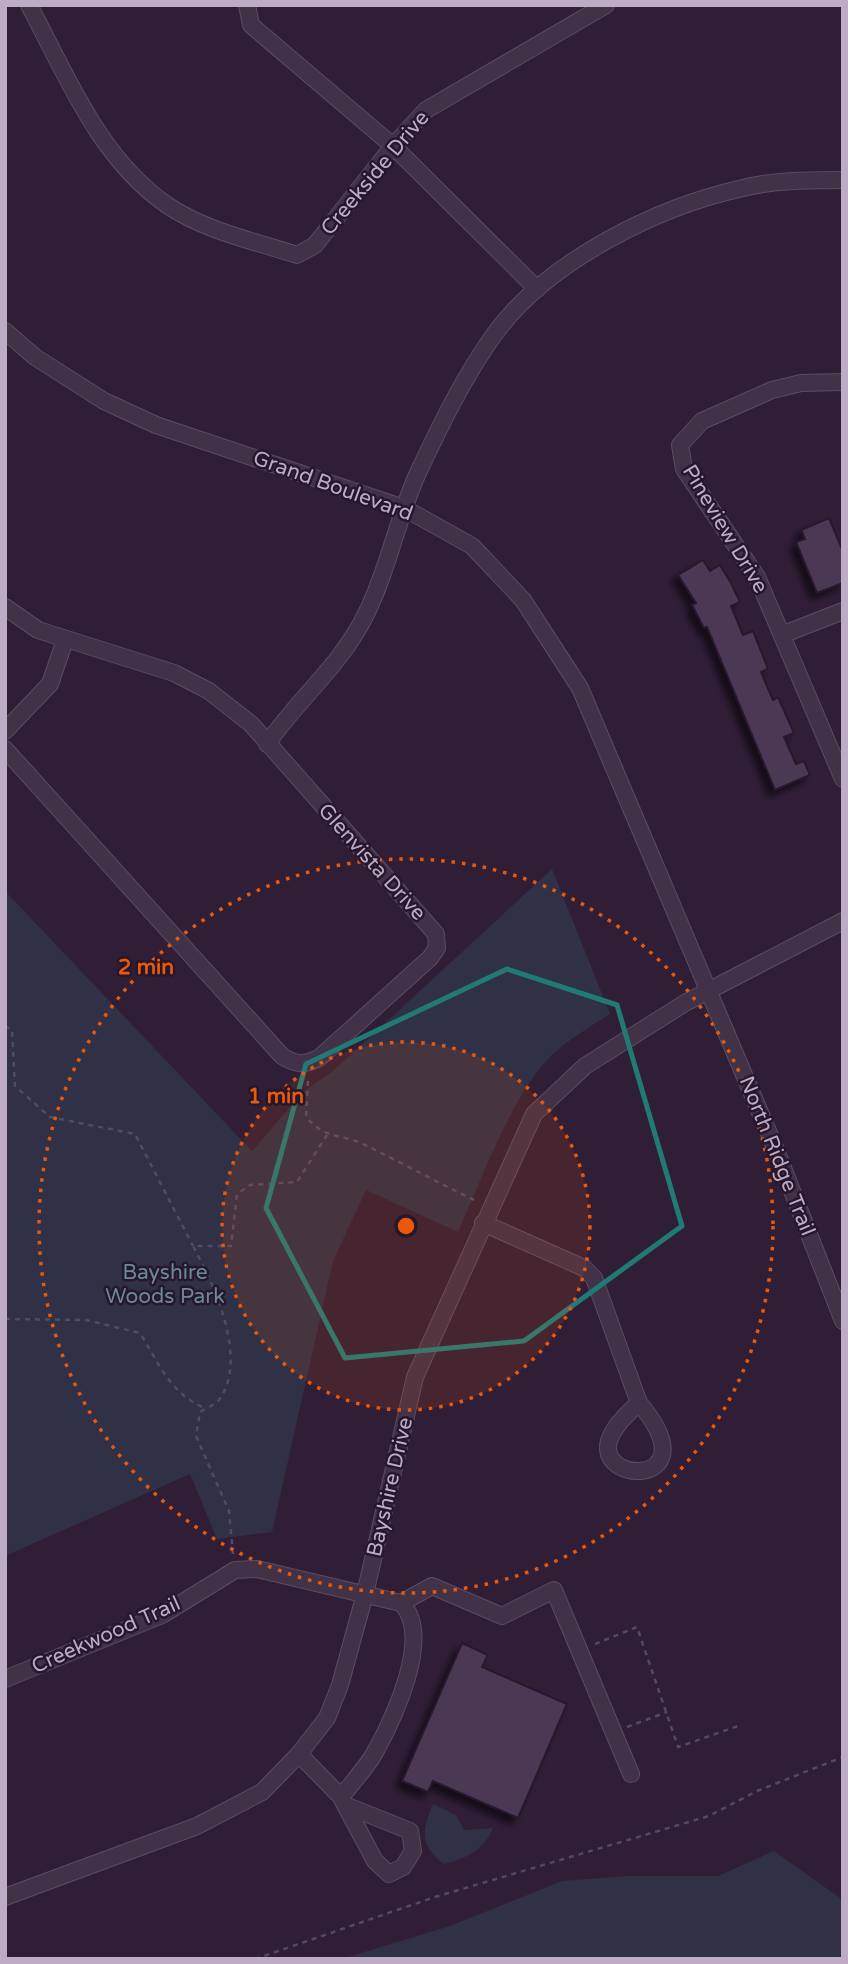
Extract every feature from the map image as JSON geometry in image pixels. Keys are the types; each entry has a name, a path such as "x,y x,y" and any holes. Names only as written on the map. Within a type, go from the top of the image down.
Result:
{"street":[{"name":"Creekside Drive","path":"29,5 93,124 129,175 169,206 213,228 297,254 315,244 393,146 426,110 606,5"},
{"path":"247,5 251,25 393,146 537,289"},
{"path":"267,744 345,651 361,623 404,508 463,383 497,331 537,289 558,271 623,232 693,201 745,187 801,180 843,180"},
{"name":"Grand Boulevard","path":"5,331 35,357 104,401 145,420 404,508 472,546 523,600 580,688 709,991"},
{"name":"Pineview Drive","path":"843,382 801,383 772,390 702,421 680,445 684,469 757,577 784,634 843,779"},
{"name":"Glenvista Drive","path":"5,607 38,630 174,673 209,691 251,724 436,934 438,941 430,958 319,1058 307,1064 294,1064 282,1056 5,749"},
{"path":"784,634 843,611"},
{"path":"5,731 50,684 65,640"},
{"name":"Bayshire Drive","path":"5,1897 197,1826 262,1793 299,1754 331,1707 365,1594 415,1377 534,1114 585,1066 709,991 843,920"},
{"name":"North Ridge Trail","path":"709,991 843,1321"},
{"path":"484,1223 584,1268 594,1278 639,1403"},
{"name":"Creekwood Trail","path":"5,1679 162,1615 235,1570 257,1569 401,1603"},
{"path":"343,1801 373,1756 400,1698 415,1643 411,1613 401,1603 432,1586 502,1616 554,1590 631,1774"},
{"path":"299,1754 343,1801 375,1861 389,1874 403,1867 413,1851 410,1831 343,1801"}],"path":[{"path":"5,1026 12,1030 15,1086 50,1117 135,1134 215,1286 232,1353 227,1381 218,1402 200,1412 196,1436 229,1511 233,1556"},
{"path":"308,1081 306,1117 327,1135 359,1142 474,1200"},
{"path":"193,1246 231,1246 237,1194 250,1185 297,1182 327,1135"},
{"path":"5,1319 86,1320 140,1333 171,1385 190,1402 206,1408"},
{"path":"580,1650 637,1627 678,1747 738,1726"},
{"path":"614,1732 667,1712"},
{"path":"255,1959 435,1897 709,1816 757,1791 843,1756"}],"highlighted area":[{"path":"507,969 617,1005 682,1226 524,1341 345,1358 266,1208 306,1064"}],"green space":[{"name":"Bayshire Woods Park","path":"552,869 610,1014 552,1055 523,1092 458,1232 366,1190 333,1261 272,1532 217,1539 190,1474 5,1556 5,891 252,1151 304,1091 332,1072"},
{"path":"433,1804 456,1815 464,1830 493,1828 479,1848 460,1859 444,1864 430,1851 425,1837 426,1823"},
{"path":"774,1851 843,1900 843,1959 341,1959 450,1926 562,1881 626,1876 718,1876"}],"building":[{"path":"829,518 843,551 843,583 817,593 796,542 805,539 801,530"},
{"path":"703,560 710,571 720,565 731,583 740,602 731,606 743,635 753,631 768,669 761,672 773,700 778,697 794,733 784,737 796,764 804,761 810,775 775,790 707,627 704,628 692,605 696,603 678,575"},
{"path":"462,1643 488,1655 482,1667 567,1704 518,1818 433,1781 428,1792 402,1781"}]}
